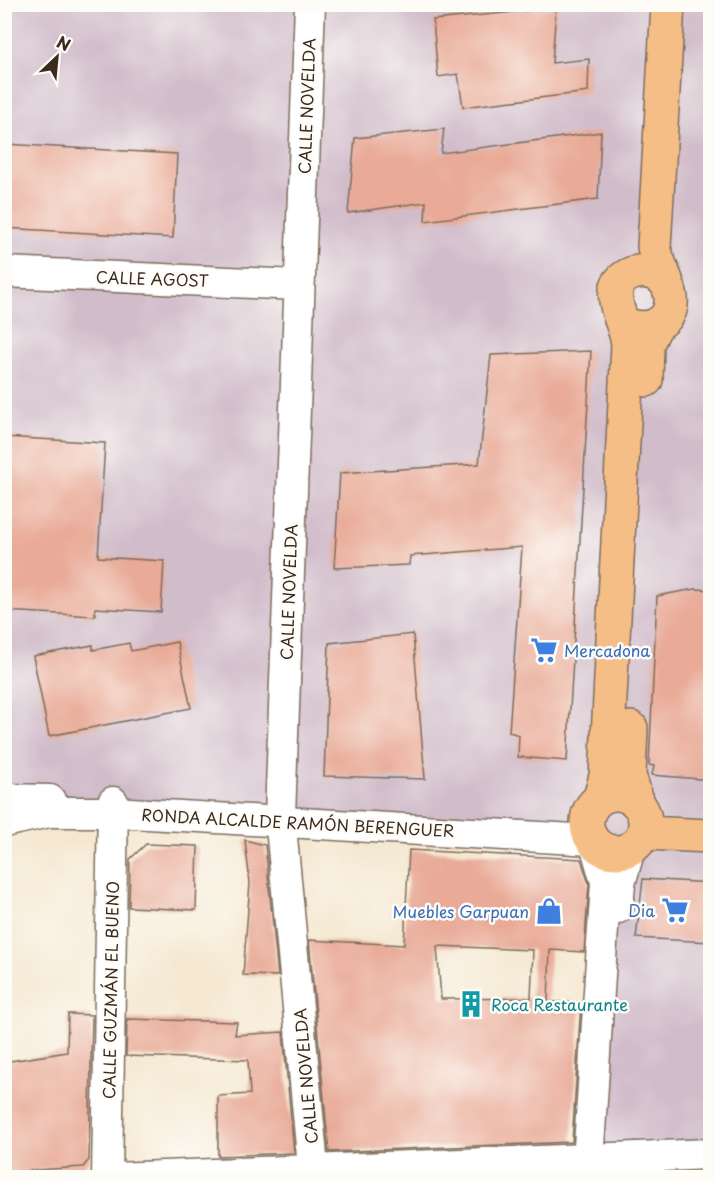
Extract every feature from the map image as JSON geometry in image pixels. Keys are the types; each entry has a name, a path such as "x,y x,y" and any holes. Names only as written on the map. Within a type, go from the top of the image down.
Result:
{"main road":[{"path":"629,275 637,243 650,4"},
{"path":"637,828 629,776 647,344 656,325 667,315 672,302 654,247 668,4"},
{"path":"593,826 606,776 628,344 621,317 615,305 615,293 619,284 629,275 647,271 664,280"},
{"path":"621,317 638,327 656,325"},
{"path":"593,826 617,794 637,828"},
{"path":"593,826 612,852 637,828"},
{"path":"637,828 711,836"}],"street":[{"name":"CALLE NOVELDA","path":"310,4 280,816 314,1173"},
{"name":"CALLE AGOST","path":"4,272 299,285"},
{"name":"RONDA ALCALDE RAMÓN BERENGUER","path":"4,799 280,816 593,826"},
{"name":"RONDA ALCALDE RAMÓN BERENGUER","path":"4,822 49,812 113,807"},
{"name":"CALLE GUZMÁN EL BUENO","path":"107,1178 113,807"},
{"path":"593,826 606,882 594,1168"},
{"path":"594,1168 620,884 637,828"},
{"path":"113,1178 594,1168 711,1154"}],"shaded area":[{"path":"5,5 710,5 710,1154 596,1159 616,833 5,805"}],"building":[{"path":"556,8 552,63 589,59 588,92 463,107 458,74 438,77 433,20"},
{"path":"444,129 441,153 601,132 598,199 425,221 426,202 348,213 355,138"},
{"path":"4,144 177,154 173,238 4,228"},
{"name":"Mercadona","path":"591,351 567,761 518,757 519,735 509,732 522,547 410,556 409,565 334,568 340,473 479,464 491,355"},
{"path":"4,437 105,443 98,557 164,561 161,612 95,608 95,616 4,611"},
{"path":"695,589 711,590 711,780 652,775 654,766 649,765 657,596"},
{"path":"413,634 425,779 324,776 329,643"},
{"path":"177,642 191,708 49,736 33,656 93,645 93,650 129,643 131,651"},
{"path":"245,840 265,845 278,976 243,975 250,883"},
{"path":"146,844 198,846 196,910 129,907 130,859"},
{"path":"409,850 581,859 589,884 584,952 550,950 548,1002 581,1002 572,1142 329,1152 309,940 404,945","holes":["437,946 533,950 531,998 441,999"]},
{"name":"Dia","path":"643,879 711,883 711,942 636,938"},
{"path":"68,1014 92,1015 89,1160 83,1167 4,1172 4,1062 67,1052"},
{"path":"127,1019 237,1022 235,1035 283,1032 294,1153 218,1156 218,1096 250,1094 248,1060 126,1056"}],"place":[{"name":"Mercadona","path":"544,650"},
{"name":"Dia","path":"675,910"},
{"name":"Muebles Garpuan","path":"549,911"},
{"name":"Roca Restaurante","path":"471,1004"}]}
